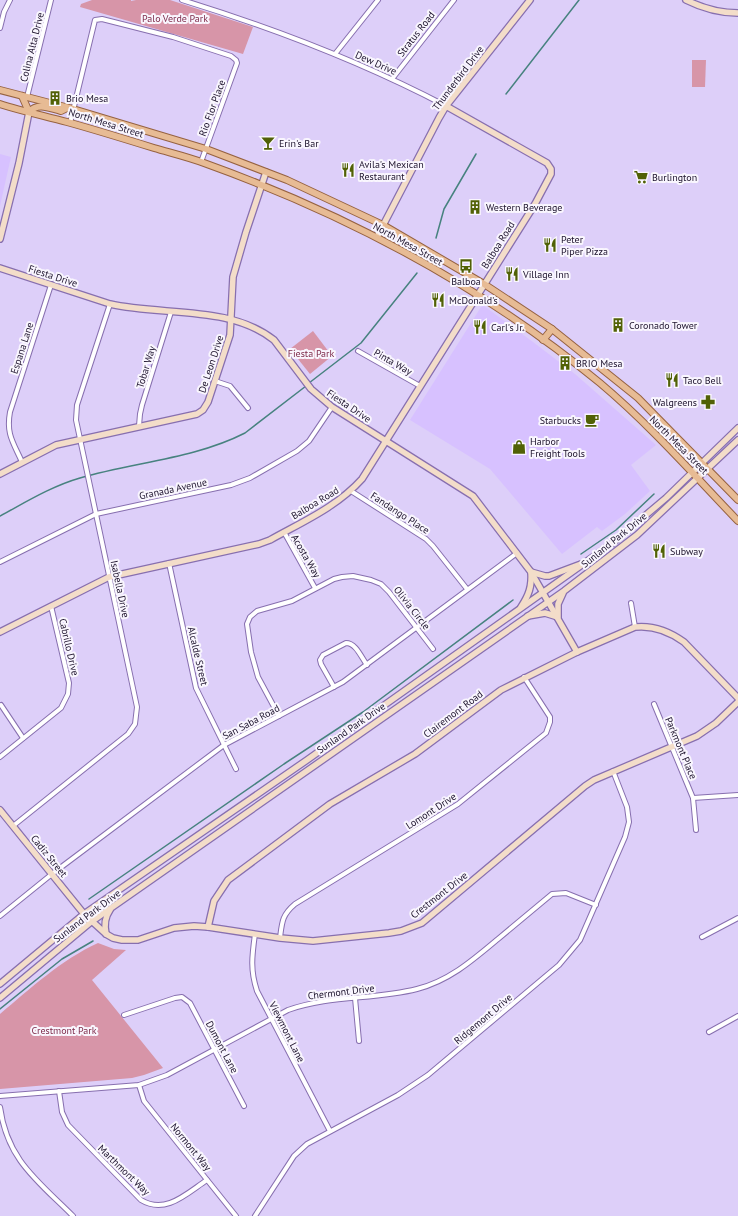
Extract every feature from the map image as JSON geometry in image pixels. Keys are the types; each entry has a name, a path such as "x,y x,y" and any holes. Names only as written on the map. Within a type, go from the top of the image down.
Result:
{"main road":[{"name":"North Mesa Street","path":"0,90 70,108 206,149 318,194 383,224 484,284 552,329 638,398 738,500"},
{"path":"24,96 29,112 33,108 39,106 61,111 70,108"},
{"name":"North Mesa Street","path":"0,104 201,162 262,184 377,237 477,295 543,340 599,382 628,408 738,521"},
{"path":"543,340 552,329"},
{"path":"628,408 638,398"}],"street":[{"path":"0,28 4,12 10,0"},
{"name":"Colina Alta Drive","path":"24,96 52,0"},
{"name":"Dew Drive","path":"182,0 257,24 335,54 392,79 446,106 547,163 551,169"},
{"path":"335,54 378,0"},
{"name":"Stratus Road","path":"392,79 454,0"},
{"name":"Thunderbird Drive","path":"377,237 446,106 530,0"},
{"path":"686,0 702,7 738,13"},
{"name":"Rio Flor Place","path":"70,108 95,20 102,19 173,38 231,56 236,60 236,66 201,162"},
{"path":"70,108 70,123"},
{"path":"0,239 29,112"},
{"name":"Balboa Road","path":"0,632 109,577 259,544 325,510 351,491 362,479 535,204 551,174 551,169"},
{"name":"De Leon Drive","path":"0,474 56,445 197,414 203,410 208,402 230,335 233,277 266,172"},
{"name":"Fiesta Drive","path":"0,268 126,308 222,317 231,319 267,334 274,340 303,379 319,397 332,407 473,496 531,572 578,652"},
{"name":"Espana Lane","path":"22,462 9,435 8,424 10,412 51,285"},
{"name":"Isabella Drive","path":"13,826 128,734 135,724 137,707 86,473 76,420 77,405 110,304"},
{"name":"Tobar Way","path":"139,426 142,405 171,312"},
{"name":"Pinta Way","path":"358,351 420,386"},
{"path":"215,381 230,386 248,408"},
{"name":"Granada Avenue","path":"0,562 96,514 231,485 250,478 297,451 309,441 332,407"},
{"name":"Sunland Park Drive","path":"0,984 84,914 307,760 544,593 631,529 738,428"},
{"name":"Sunland Park Drive","path":"0,998 91,922 526,616 564,591 636,535 698,479 738,440"},
{"name":"Fandango Place","path":"351,491 426,539 467,590"},
{"path":"631,529 636,535"},
{"name":"Acosta Way","path":"284,532 315,588"},
{"name":"San Saba Road","path":"0,916 52,874 224,745 334,688 517,553"},
{"path":"519,610 531,590 531,572 549,576 588,561"},
{"name":"Alcalde Street","path":"169,564 196,688 236,769"},
{"name":"Olivia Circle","path":"279,716 258,676 251,652 247,624 250,617 257,611 292,601 334,579 353,576 381,584 417,627 433,650"},
{"path":"526,616 545,613 558,617 558,604 564,591"},
{"path":"631,603 635,628"},
{"name":"Cabrillo Drive","path":"0,757 61,708 68,694 68,683 51,606"},
{"name":"Clairemont Road","path":"208,927 214,900 228,880 330,804 415,754 501,690 524,677 578,652 635,628 644,626 658,628 676,636 684,642 738,698"},
{"path":"334,688 321,664 320,660 323,655 346,643 350,643 354,645 367,664"},
{"name":"Lomont Drive","path":"280,938 282,922 285,914 295,904 458,804 546,733 550,722 550,717 524,677"},
{"name":"Crestmont Drive","path":"84,914 91,922 106,934 122,940 138,940 174,928 194,926 313,941 401,931 413,927 430,917 585,786 613,771 673,747 708,729 738,702"},
{"name":"Parkmont Place","path":"654,704 693,798 696,830"},
{"path":"1,705 23,738"},
{"name":"Ridgemont Drive","path":"255,1216 294,1156 306,1144 398,1095 428,1075 559,965 580,940 625,837 628,822 627,807 613,771"},
{"path":"693,798 738,795"},
{"name":"Cadiz Street","path":"0,810 84,914"},
{"name":"Chermont Drive","path":"0,1096 139,1085 167,1075 288,1010 307,1004 403,992 429,986 442,980 467,965 552,894 566,893 596,905"},
{"path":"106,934 104,926 111,908"},
{"path":"702,937 738,918"},
{"name":"Viewmont Lane","path":"255,934 251,963 253,980 257,991 330,1131"},
{"name":"Dumont Lane","path":"124,1015 167,1000 182,997 190,1003 244,1106"},
{"path":"354,998 359,1041"},
{"path":"709,1032 738,1016"},
{"name":"Normont Way","path":"139,1085 144,1101 236,1216"},
{"name":"Marthmont Way","path":"59,1091 62,1112 68,1125 141,1200 158,1206 170,1204 207,1180"},
{"path":"0,1107 5,1131 19,1161 73,1216"}],"shaded area":[{"path":"0,154 11,157 0,206"},
{"path":"484,306 575,374 656,445 631,465 650,491 625,514 602,531 597,527 562,554 490,469 410,420 481,307"}],"green space":[{"name":"Palo Verde Park","path":"92,0 170,0 253,27 243,54 80,7 81,4"},
{"path":"692,60 706,60 705,87 692,87"},
{"name":"Fiesta Park","path":"313,331 332,356 310,374 290,349"},
{"name":"Crestmont Park","path":"98,943 114,949 126,950 92,980 163,1068 132,1078 0,1089 0,1014 59,966"}],"waterway":[{"path":"506,94 579,0"},
{"path":"436,238 444,209 476,154"},
{"path":"309,383 361,343 417,273"},
{"path":"0,516 39,495 70,481 205,449 225,442 245,433 306,386"},
{"path":"581,554 616,530 654,494"},
{"path":"89,899 284,764 363,712 513,600"},
{"path":"0,1009 62,959 93,941"}],"place":[{"name":"Brio Mesa","path":"55,98"},
{"name":"Erin's Bar","path":"268,143"},
{"name":"Avila's Mexican Restaurant","path":"348,170"},
{"name":"Burlington","path":"641,177"},
{"name":"Western Beverage","path":"475,207"},
{"name":"Peter Piper Pizza","path":"550,245"},
{"name":"Balboa","path":"466,266"},
{"name":"Village Inn","path":"512,274"},
{"name":"McDonald's","path":"438,300"},
{"name":"Coronado Tower","path":"618,325"},
{"name":"Carl's Jr.","path":"480,327"},
{"name":"BRIO Mesa","path":"565,363"},
{"name":"Taco Bell","path":"672,380"},
{"name":"Walgreens","path":"708,402"},
{"name":"Starbucks","path":"592,420"},
{"name":"Harbor Freight Tools","path":"519,447"},
{"name":"Subway","path":"659,551"}]}
